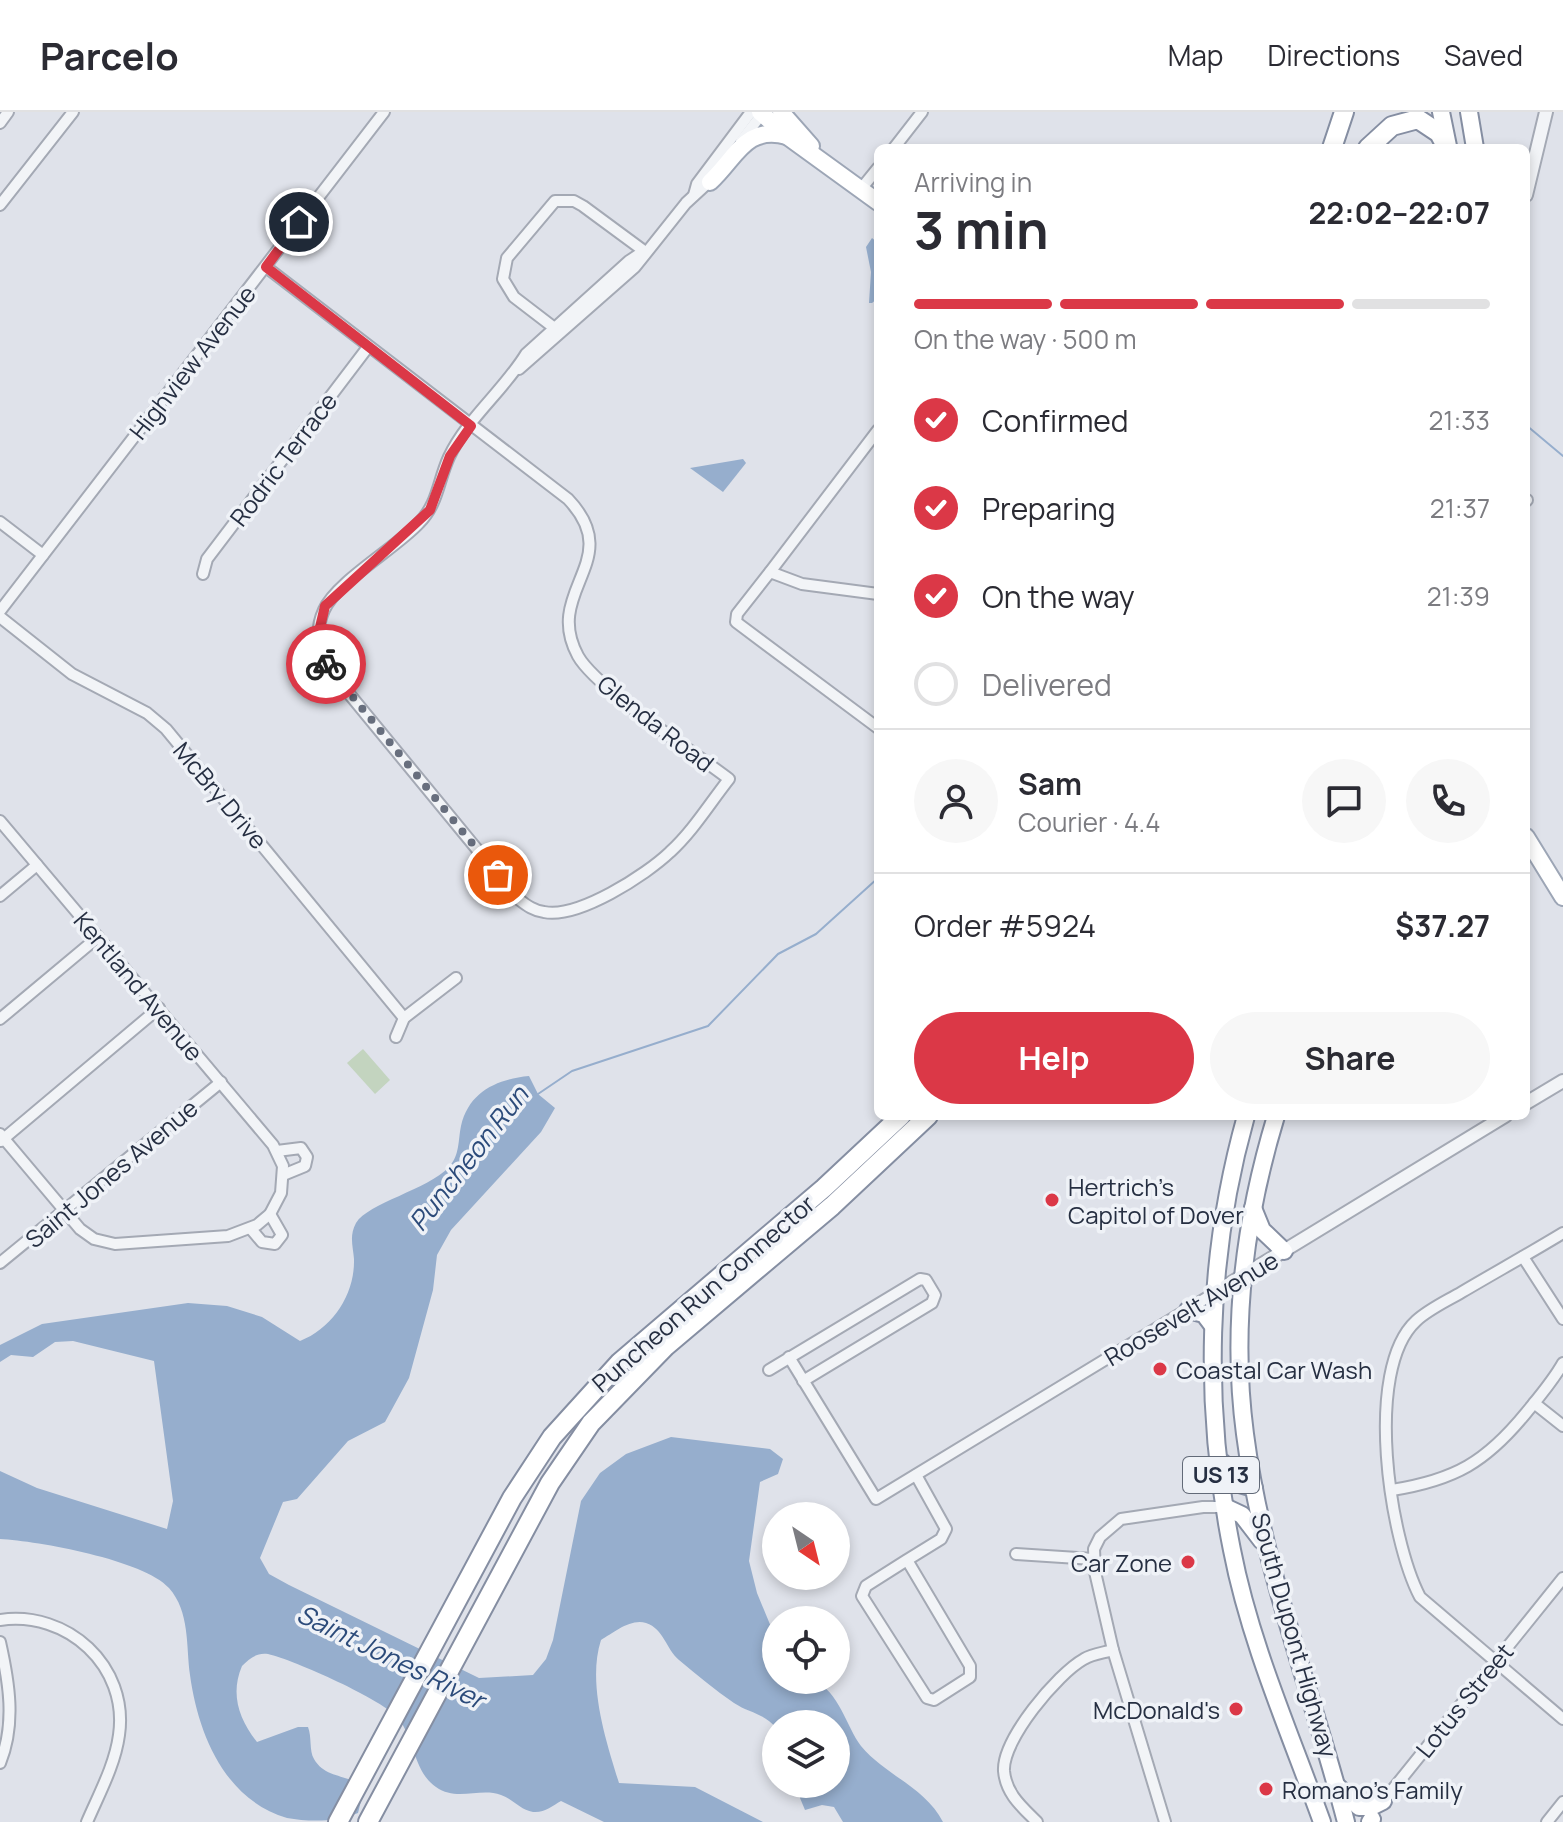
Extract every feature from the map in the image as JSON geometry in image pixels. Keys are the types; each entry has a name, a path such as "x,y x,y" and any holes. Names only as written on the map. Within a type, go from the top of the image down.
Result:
{"highway":[{"path":"1333,144 1344,112"},
{"path":"1371,144 1392,112"},
{"path":"1372,144 1392,126 1418,119 1439,133 1446,144"},
{"name":"Puncheon Run Connector","path":"338,1822 526,1475 581,1401 628,1354 824,1188 897,1120"},
{"name":"Puncheon Run Connector","path":"368,1822 564,1460 621,1390 666,1346 832,1206 924,1120"}],"main road":[{"path":"759,112 874,199"},
{"path":"781,112 824,163"},
{"path":"1441,112 1447,144"},
{"path":"1469,112 1474,144"},
{"path":"710,182 750,137 766,132 787,136"},
{"path":"1530,843 1563,897"},
{"name":"South Dupont Highway","path":"1245,1120 1223,1204 1213,1326 1218,1455 1232,1552 1254,1630 1322,1822"},
{"path":"1267,1145 1269,1120"},
{"name":"South Dupont Highway","path":"1275,1120 1253,1207 1244,1275 1241,1314 1244,1431 1272,1560 1346,1822"},
{"path":"1253,1207 1262,1230 1284,1251"},
{"path":"1216,1293 1231,1296 1241,1314"},
{"path":"1188,1310 1204,1314 1213,1326"},
{"path":"1218,1455 1236,1483 1254,1488"},
{"path":"1225,1507 1252,1525 1272,1560"},
{"path":"1308,1781 1329,1822"},
{"path":"1336,1785 1359,1807 1383,1801"}],"street":[{"path":"0,123 8,112"},
{"name":"Highview Avenue","path":"0,614 384,112"},
{"path":"471,426 526,354 558,331 629,261 644,251 694,195 710,182 759,112"},
{"path":"694,195 697,184 759,112"},
{"path":"897,144 922,112"},
{"path":"1530,178 1546,112"},
{"path":"0,205 67,114"},
{"path":"861,189 874,173"},
{"path":"558,331 514,297 503,279 507,258 545,210 555,201 574,201 644,251"},
{"name":"Glenda Road","path":"266,267 568,499 586,521 591,536 590,552 576,585 567,619 570,638 586,668 729,779 682,840 653,865 621,887 578,908 544,913 517,898 332,673 325,663 318,636 325,606 430,510 450,456 471,426"},
{"name":"Rodric Terrace","path":"203,574 207,559 368,347"},
{"path":"874,435 737,614 739,626 874,725"},
{"path":"0,522 43,555"},
{"path":"770,572 802,584 874,593"},
{"name":"McBry Drive","path":"0,614 72,674 147,713 166,729 404,1018"},
{"name":"Kentland Avenue","path":"0,821 277,1151 283,1175"},
{"path":"0,896 37,865"},
{"path":"0,1019 98,937"},
{"path":"396,1037 404,1018 456,978"},
{"path":"159,1008 1,1138 94,1239 115,1244 228,1236 251,1229 270,1214 278,1202 283,1175 305,1166 307,1157 301,1148 277,1151"},
{"path":"1530,1101 1563,1081"},
{"name":"Saint Jones Avenue","path":"0,1263 221,1082"},
{"name":"Roosevelt Avenue","path":"803,1381 876,1499 1498,1120"},
{"path":"251,1229 268,1245 280,1241 281,1229 270,1214"},
{"path":"1563,1233 1423,1315 1405,1334 1392,1367 1384,1410 1392,1490 1412,1582 1420,1597 1563,1719"},
{"path":"1523,1257 1563,1319"},
{"path":"769,1370 789,1357 920,1279 926,1280 935,1295 932,1303 803,1381 789,1357"},
{"path":"1392,1490 1446,1479 1478,1462 1506,1438 1563,1363"},
{"path":"1534,1403 1563,1426"},
{"path":"907,1560 970,1666 970,1677 934,1700 927,1698 862,1596 866,1586 907,1560 941,1539 946,1529 916,1475"},
{"path":"1165,1822 1113,1650 1093,1559 1100,1537 1121,1519 1203,1507 1225,1507"},
{"path":"1016,1554 1093,1559"},
{"name":"Lotus Street","path":"1370,1821 1563,1578"},
{"path":"0,1620 28,1619 62,1628 88,1647 116,1689 120,1712 117,1747 87,1822"},
{"path":"0,1642 10,1707 6,1746 0,1763"},
{"path":"1037,1822 1009,1790 1004,1769 1009,1744 1025,1719 1071,1669 1091,1656 1113,1650"},
{"path":"1547,1822 1563,1802"}],"green space":[{"path":"363,1049 390,1080 375,1094 347,1063"}],"water":[{"path":"872,238 874,240 872,303 869,303 871,272 866,247"},
{"path":"743,459 746,463 723,492 690,468"},
{"name":"Saint Jones River","path":"529,1076 538,1094 555,1108 541,1132 451,1230 437,1255 433,1290 409,1378 385,1422 348,1441 297,1499 283,1502 260,1558 269,1574 289,1585 479,1678 533,1675 546,1659 553,1640 581,1501 600,1473 626,1454 671,1437 770,1449 783,1459 778,1474 760,1482 749,1561 762,1606 762,1694 831,1694 841,1710 762,1710 762,1717 713,1688 679,1660 657,1630 640,1622 622,1627 601,1640 596,1675 600,1712 619,1783 695,1787 763,1822 604,1822 561,1801 545,1810 533,1812 493,1793 444,1791 423,1773 404,1728 390,1711 317,1672 268,1654 260,1654 242,1666 237,1686 241,1715 257,1742 298,1727 308,1727 312,1756 319,1766 364,1789 358,1813 323,1820 287,1818 265,1809 247,1796 218,1762 194,1697 184,1618 169,1588 156,1578 115,1561 64,1548 0,1539 0,1471 37,1488 167,1529 173,1501 154,1361 73,1341 55,1342 33,1357 11,1355 0,1362 0,1345 42,1324 188,1303 227,1306 262,1317 300,1341 312,1335 332,1319 351,1285 354,1259 352,1237 356,1223 372,1209 427,1183 449,1167 457,1152 461,1126 471,1104 486,1089 506,1080"},
{"path":"850,1727 861,1746 926,1799 943,1822 843,1822 834,1807 822,1805 805,1810 800,1798 850,1798"}],"waterway":[{"name":"Puncheon Run","path":"1530,428 1563,456"},
{"name":"Puncheon Run","path":"538,1094 572,1071 708,1026 778,954 816,934 874,882"}],"way so far":[{"path":"326,664 498,875"}],"place":[{"name":"Hertrich’s Capitol of Dover","path":"1052,1200"},
{"name":"Coastal Car Wash","path":"1160,1369"},
{"name":"Car Zone","path":"1188,1562"},
{"name":"McDonald's","path":"1236,1709"},
{"name":"Romano's Family","path":"1266,1789"}],"route":[{"path":"299,222 266,267 471,426 450,456 438,494 418,525 325,606 318,636 326,664"}]}
